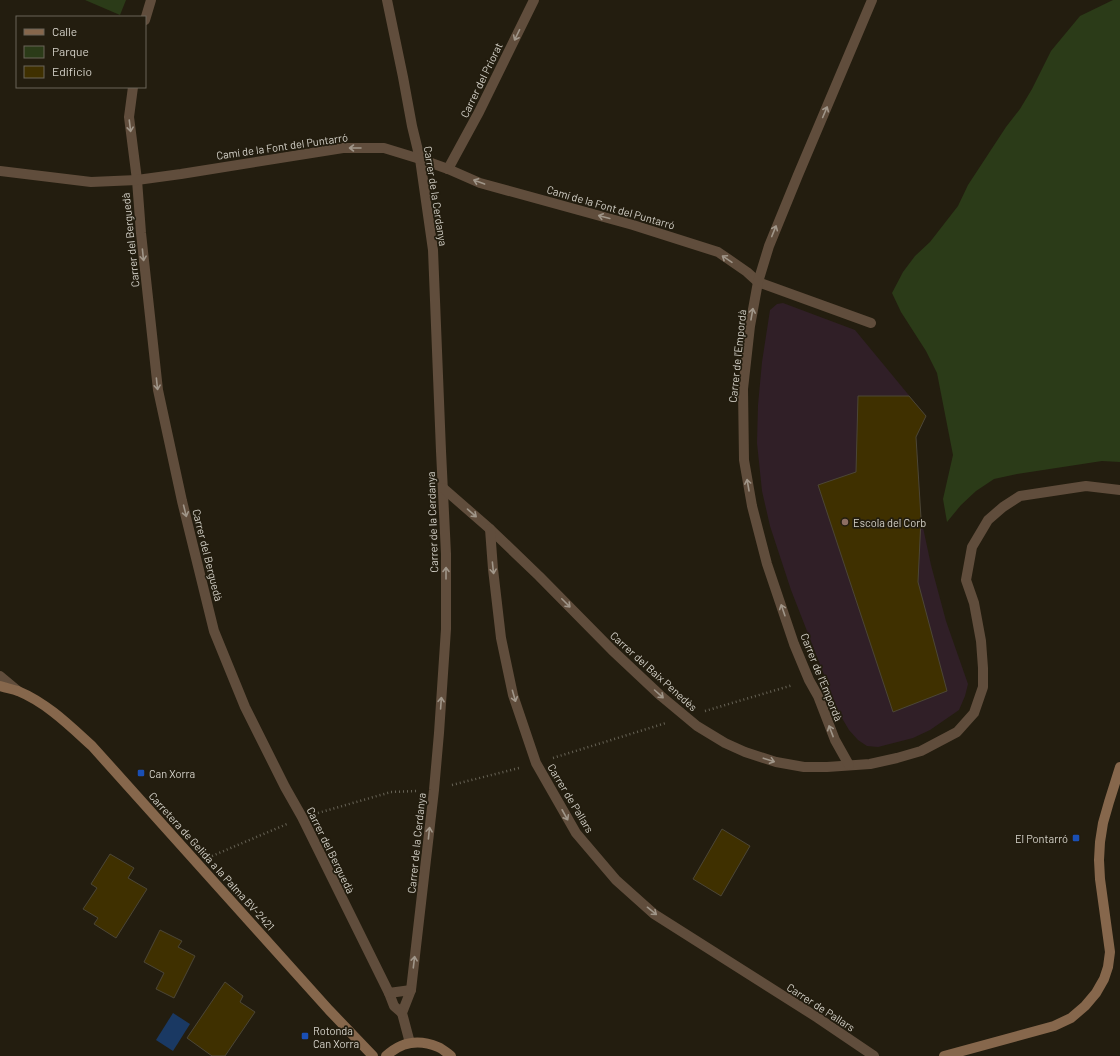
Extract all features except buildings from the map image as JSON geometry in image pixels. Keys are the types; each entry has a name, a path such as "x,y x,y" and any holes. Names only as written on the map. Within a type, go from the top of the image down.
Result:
{"street":[{"path":"146,17 151,0"},
{"name":"Carrer de la Cerdanya","path":"387,0 404,77 412,126 420,158 433,250 446,554 446,629 434,790 410,990 402,1013"},
{"name":"Carrer del Priorat","path":"448,169 479,112 534,0"},
{"name":"Carrer de l'Empordà","path":"849,766 835,740 818,696 809,680 794,644 767,564 752,506 744,460 743,389 750,326 758,282 769,246 872,0"},
{"name":"Carrer del Berguedà","path":"133,88 129,117 158,390 182,501 214,631 245,707 302,818 389,993 394,1006 402,1013"},
{"name":"Camí de la Font del Puntarró","path":"0,171 90,182 136,180 342,148 384,148 420,158 480,183 633,225 718,252 747,272 758,282"},
{"path":"758,282 871,323"},
{"name":"Carrer del Baix Penedès","path":"442,488 490,529 660,696 697,726 725,743 745,752 776,762 804,767 870,764 897,758 921,751 958,732 974,713 983,687 981,641 974,603 966,580 972,547 988,520 1003,507 1020,496 1086,486 1120,490"},
{"name":"Carrer de Pallars","path":"490,529 501,638 513,695 536,763 576,833 616,880 654,914 818,1018 874,1056"},
{"path":"0,676 18,691"},
{"name":"Carretera de Gelida a la Palma BV-2421","path":"0,686 18,691 39,702 92,746 323,1004 374,1056"},
{"path":"944,1056 1054,1026 1071,1018 1085,1006 1096,993 1104,979 1108,967 1110,952 1100,879 1100,842 1108,802 1120,767"},
{"path":"389,993 410,990"},
{"path":"402,1013 410,1043"},
{"path":"386,1056 394,1049 410,1043 423,1042 439,1047 451,1056"}],"path":[{"path":"197,862 302,818 391,792 434,790 536,763 809,680"}],"shaded area":[{"name":"Escola del Corb","path":"783,303 855,330 926,416 916,437 921,518 931,565 946,621 968,684 959,710 930,730 913,738 878,747 867,746 858,740 849,730 839,713 791,590 770,526 762,491 757,443 758,405 762,362 770,310 777,304"}],"green space":[{"path":"85,0 126,0 120,15"},
{"path":"1113,0 1120,0 1120,462 1102,461 994,479 976,491 961,505 947,522 943,499 953,455 937,373 926,351 901,312 892,293 903,272 915,256 930,242 958,206 968,185 1032,89 1051,51 1080,16"}],"water":[{"path":"173,1013 190,1024 173,1051 156,1040"}],"place":[{"name":"Escola del Corb","path":"845,522"},
{"name":"Can Xorra","path":"141,773"},
{"name":"El Pontarró","path":"1076,838"},
{"name":"Rotonda Can Xorra","path":"305,1036"}]}
